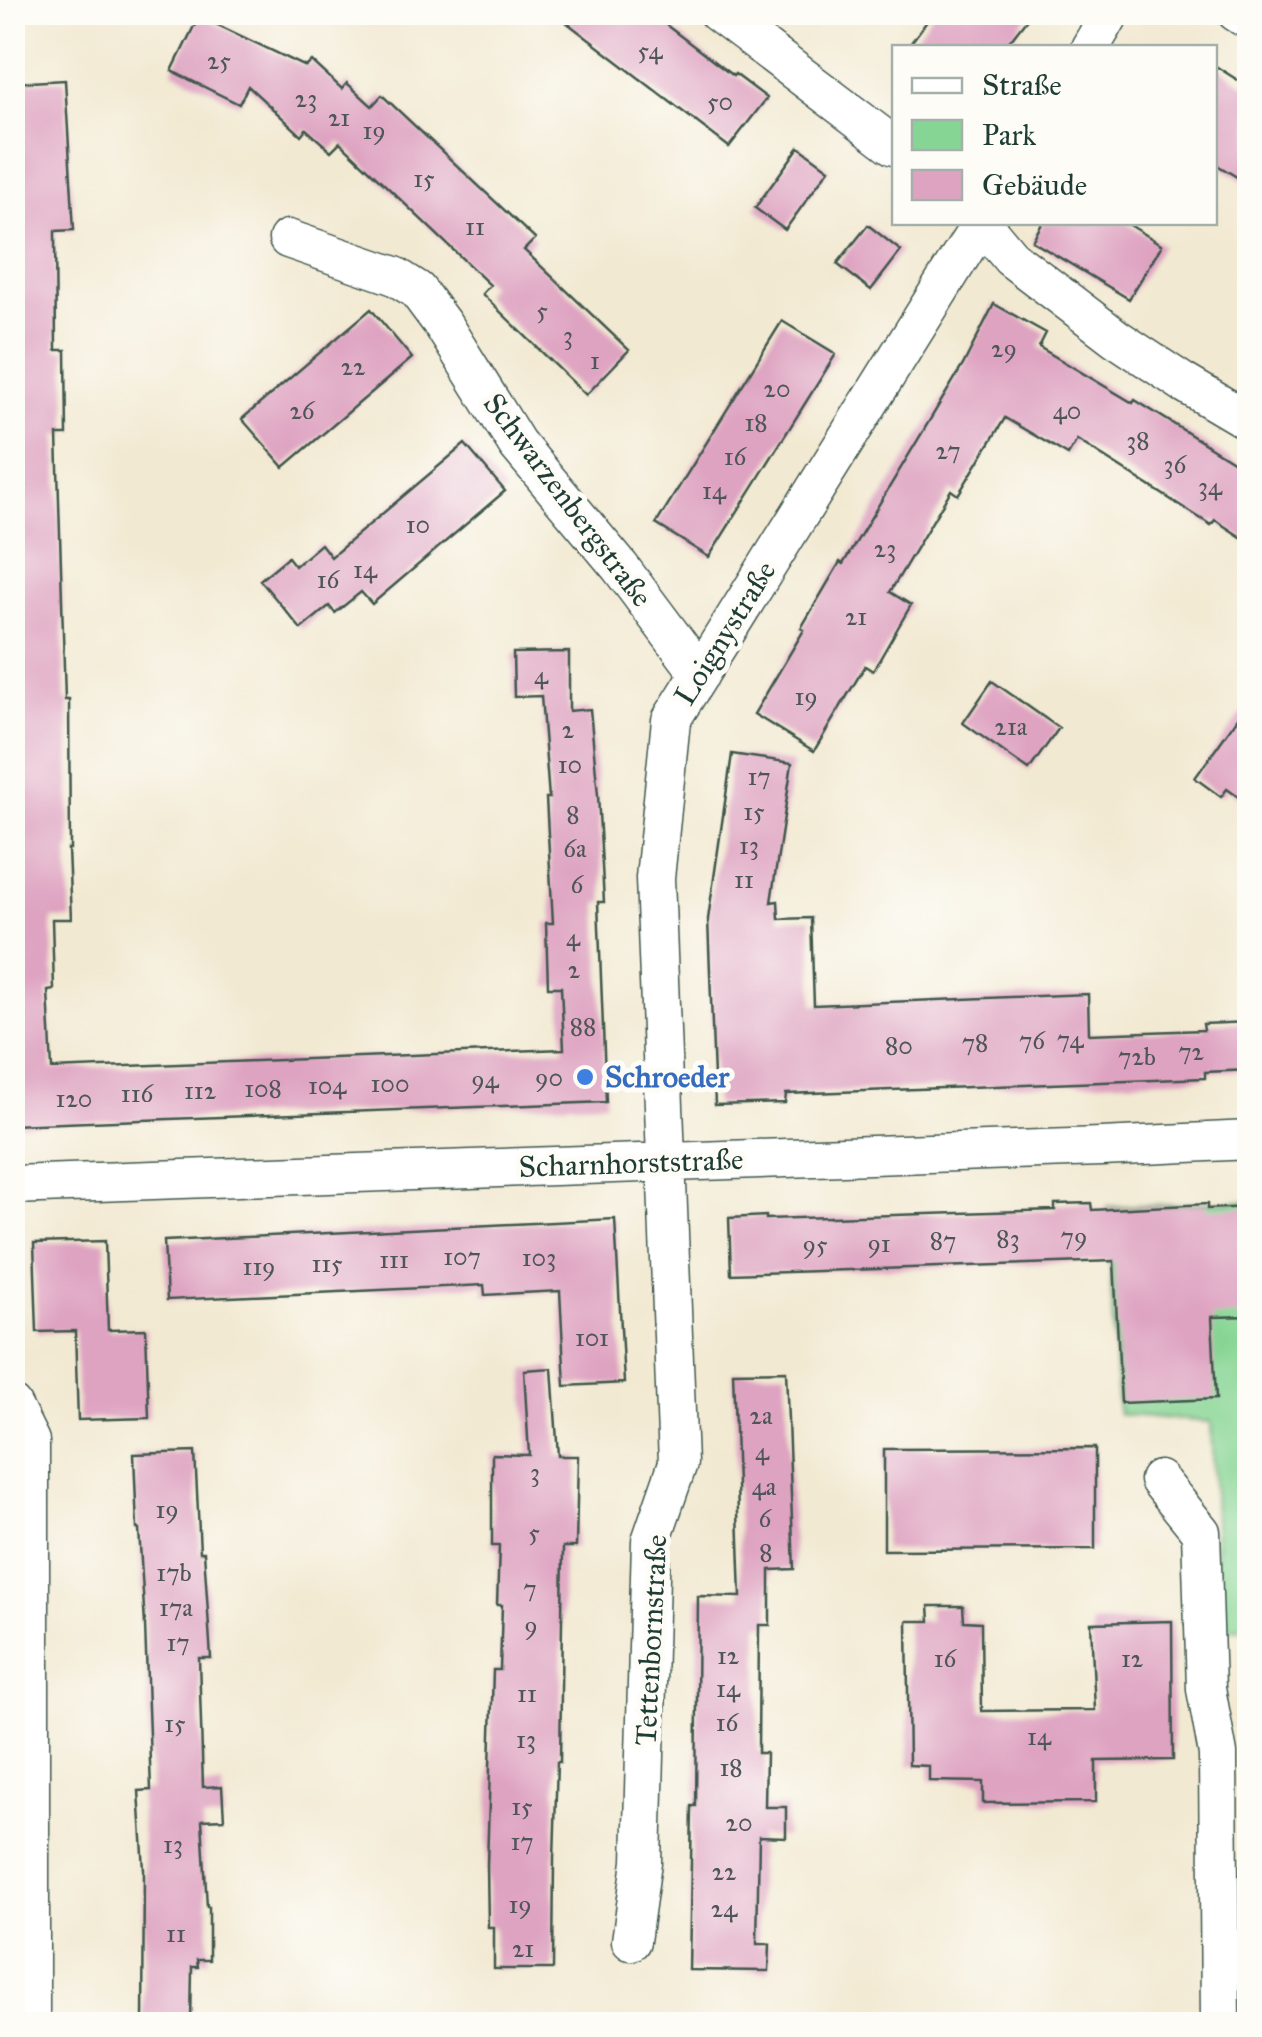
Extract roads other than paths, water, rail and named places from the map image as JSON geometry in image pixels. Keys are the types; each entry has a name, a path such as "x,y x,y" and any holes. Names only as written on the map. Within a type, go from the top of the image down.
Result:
{"street":[{"path":"717,12 892,144"},
{"path":"1092,45 1111,12"},
{"path":"1236,12 1250,21"},
{"name":"Loignystraße","path":"665,1161 655,878 671,720 980,225"},
{"path":"983,225 1011,258 1116,338 1250,422"},
{"name":"Schwarzenbergstraße","path":"288,238 395,276 417,290 517,444 620,567 700,674"},
{"name":"Scharnhorststraße","path":"12,1185 1250,1140"},
{"name":"Tettenbornstraße","path":"631,1941 642,1862 651,1540 678,1463 665,1161"},
{"path":"12,1405 30,1441 30,2024"},
{"path":"1159,1480 1201,1532 1206,1688 1218,1754 1220,2024"}],"place":[{"name":"Schroeder","path":"585,1077"}]}
